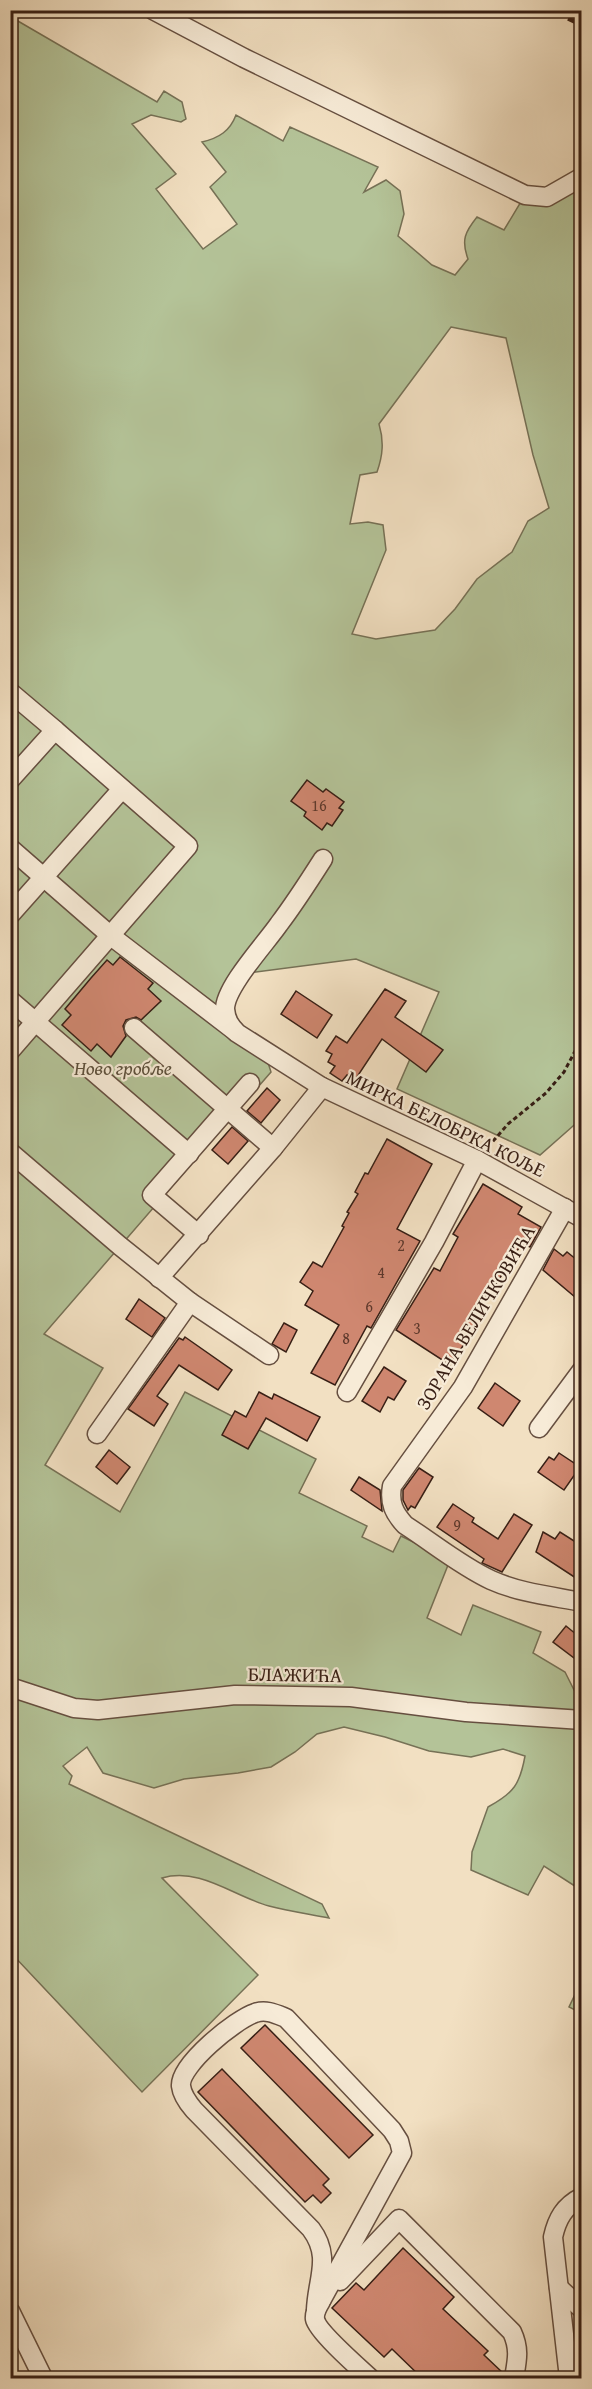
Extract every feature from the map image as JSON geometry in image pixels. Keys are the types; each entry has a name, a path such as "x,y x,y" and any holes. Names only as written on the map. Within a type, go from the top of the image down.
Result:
{"street":[{"path":"153,10 244,58 525,195 547,197 582,177"},
{"path":"10,692 188,846 10,1051"},
{"path":"10,780 55,730"},
{"path":"10,915 122,789"},
{"path":"10,848 111,936 237,1033 322,1087"},
{"path":"237,1033 228,1024 225,1008 229,996 241,974 280,923 323,859"},
{"path":"10,1000 189,1154"},
{"path":"134,1028 273,1148"},
{"path":"199,1234 152,1195 250,1083"},
{"name":"МИРКА БЕЛОБРКА КОЉЕ","path":"159,1278 273,1148 322,1087 477,1160 582,1218"},
{"path":"10,1152 159,1278 190,1302 269,1355"},
{"path":"346,1392 434,1242 477,1160"},
{"name":"ЗОРАНА ВЕЛИЧКОВИЋА","path":"565,1208 463,1387 392,1486 390,1499 396,1514 405,1525 476,1572 501,1584 540,1596 582,1602"},
{"path":"97,1434 190,1302"},
{"path":"539,1428 582,1370"},
{"name":"БЛАЖИЋА","path":"10,1687 74,1708 98,1710 235,1695 351,1697 466,1713 582,1720"},
{"path":"319,2305 402,2152 399,2141 392,2130 286,2018 271,2011 256,2012 240,2021 195,2057 184,2071 181,2085 186,2099 194,2110 311,2229 320,2241 323,2257 319,2305 315,2320 322,2331 370,2379"},
{"path":"569,2379 553,2237 556,2221 565,2210 582,2197"},
{"path":"319,2305 399,2218 512,2332 518,2344 514,2379"},
{"path":"559,2288 582,2310"},
{"path":"10,2311 43,2379"},
{"path":"565,2344 582,2333"}],"path":[{"path":"477,1160 508,1124 546,1093 558,1079 582,1038"}],"green space":[{"name":"Ново гробље","path":"11,17 157,102 164,91 182,102 186,119 181,122 151,115 132,124 176,174 156,189 203,249 237,224 210,187 226,172 202,142 223,133 231,125 236,115 283,141 290,127 378,167 364,192 386,180 400,191 404,214 398,236 432,265 455,275 468,259 465,236 477,217 504,230 525,195 582,177 581,1119 540,1155 397,1089 439,992 356,959 241,974 225,1008 264,1050 271,1072 44,1334 103,1368 45,1465 120,1512 185,1392 316,1459 299,1493 367,1526 362,1537 393,1552 401,1536 450,1560 427,1618 461,1635 473,1605 541,1632 533,1653 565,1672 581,1704 581,1708 564,1719 581,1720 581,1890 544,1866 528,1895 471,1870 472,1852 488,1807 510,1792 521,1774 525,1756 503,1749 471,1757 429,1751 344,1727 317,1734 295,1752 271,1767 184,1779 154,1788 103,1773 87,1747 63,1766 72,1776 69,1784 322,1904 329,1918 269,1906 203,1879 190,1876 162,1878 258,1975 142,2092 11,1953","holes":["451,327 506,338 533,455 549,508 528,521 512,552 477,579 455,609 435,630 376,639 352,634 386,550 383,525 368,522 350,524 360,475 377,472 379,466 382,454 379,424"]},
{"path":"581,1982 581,2013 569,2007"}],"building":[{"path":"307,780 323,792 326,789 344,802 339,808 343,810 332,826 327,823 322,830 304,816 306,812 291,801"},
{"path":"120,957 153,983 148,989 161,1001 141,1020 136,1017 126,1020 123,1026 126,1036 111,1057 97,1044 91,1051 62,1025 71,1015 65,1009 91,978 107,960 113,965"},
{"path":"385,989 406,1001 395,1017 443,1050 426,1072 382,1039 355,1080 347,1075 342,1081 330,1073 335,1066 328,1062 332,1054 326,1051 336,1036 347,1043"},
{"path":"296,991 332,1015 317,1038 281,1014"},
{"path":"267,1088 280,1100 261,1123 247,1111"},
{"path":"232,1127 248,1141 228,1164 212,1150"},
{"path":"387,1139 432,1164 397,1229 420,1241 371,1328 367,1326 335,1385 311,1373 339,1325 305,1305 313,1291 300,1282 313,1262 322,1267 344,1227 342,1226 349,1213 347,1212 358,1194 355,1192 365,1173 368,1174"},
{"path":"483,1184 522,1207 518,1214 541,1227 530,1247 522,1243 496,1284 493,1283 472,1320 478,1324 450,1365 396,1330 434,1268 440,1271 458,1237 453,1234"},
{"path":"554,1249 563,1256 567,1252 582,1264 582,1303 543,1270"},
{"path":"139,1299 165,1318 152,1337 126,1319"},
{"path":"284,1323 297,1330 286,1352 272,1344"},
{"path":"185,1337 232,1370 218,1390 179,1365 157,1396 168,1404 154,1426 128,1409 179,1338 183,1340"},
{"path":"384,1367 406,1381 394,1400 388,1397 380,1412 362,1401"},
{"path":"495,1383 520,1401 503,1426 478,1408"},
{"path":"259,1392 272,1399 274,1394 320,1417 307,1441 266,1418 248,1449 222,1435 235,1411 246,1417"},
{"path":"109,1450 130,1467 117,1484 96,1467"},
{"path":"559,1453 580,1467 564,1490 538,1472 549,1457 554,1460"},
{"path":"419,1468 433,1477 415,1508 411,1506 408,1510 403,1500 403,1490"},
{"path":"359,1477 380,1490 382,1511 351,1490"},
{"path":"453,1504 474,1518 472,1522 498,1539 514,1514 532,1525 502,1572 482,1563 484,1559 437,1527"},
{"path":"543,1532 555,1539 560,1532 582,1546 582,1582 536,1552"},
{"path":"566,1626 582,1639 582,1664 553,1642"},
{"path":"265,2025 373,2135 349,2158 241,2048"},
{"path":"222,2069 329,2179 323,2185 331,2193 321,2203 313,2195 305,2202 198,2092"},
{"path":"403,2248 454,2297 443,2309 488,2351 484,2355 503,2373 503,2379 423,2379 392,2349 384,2357 332,2308 356,2283 364,2290"}],"railway":[{"path":"550,10 582,25"}]}
